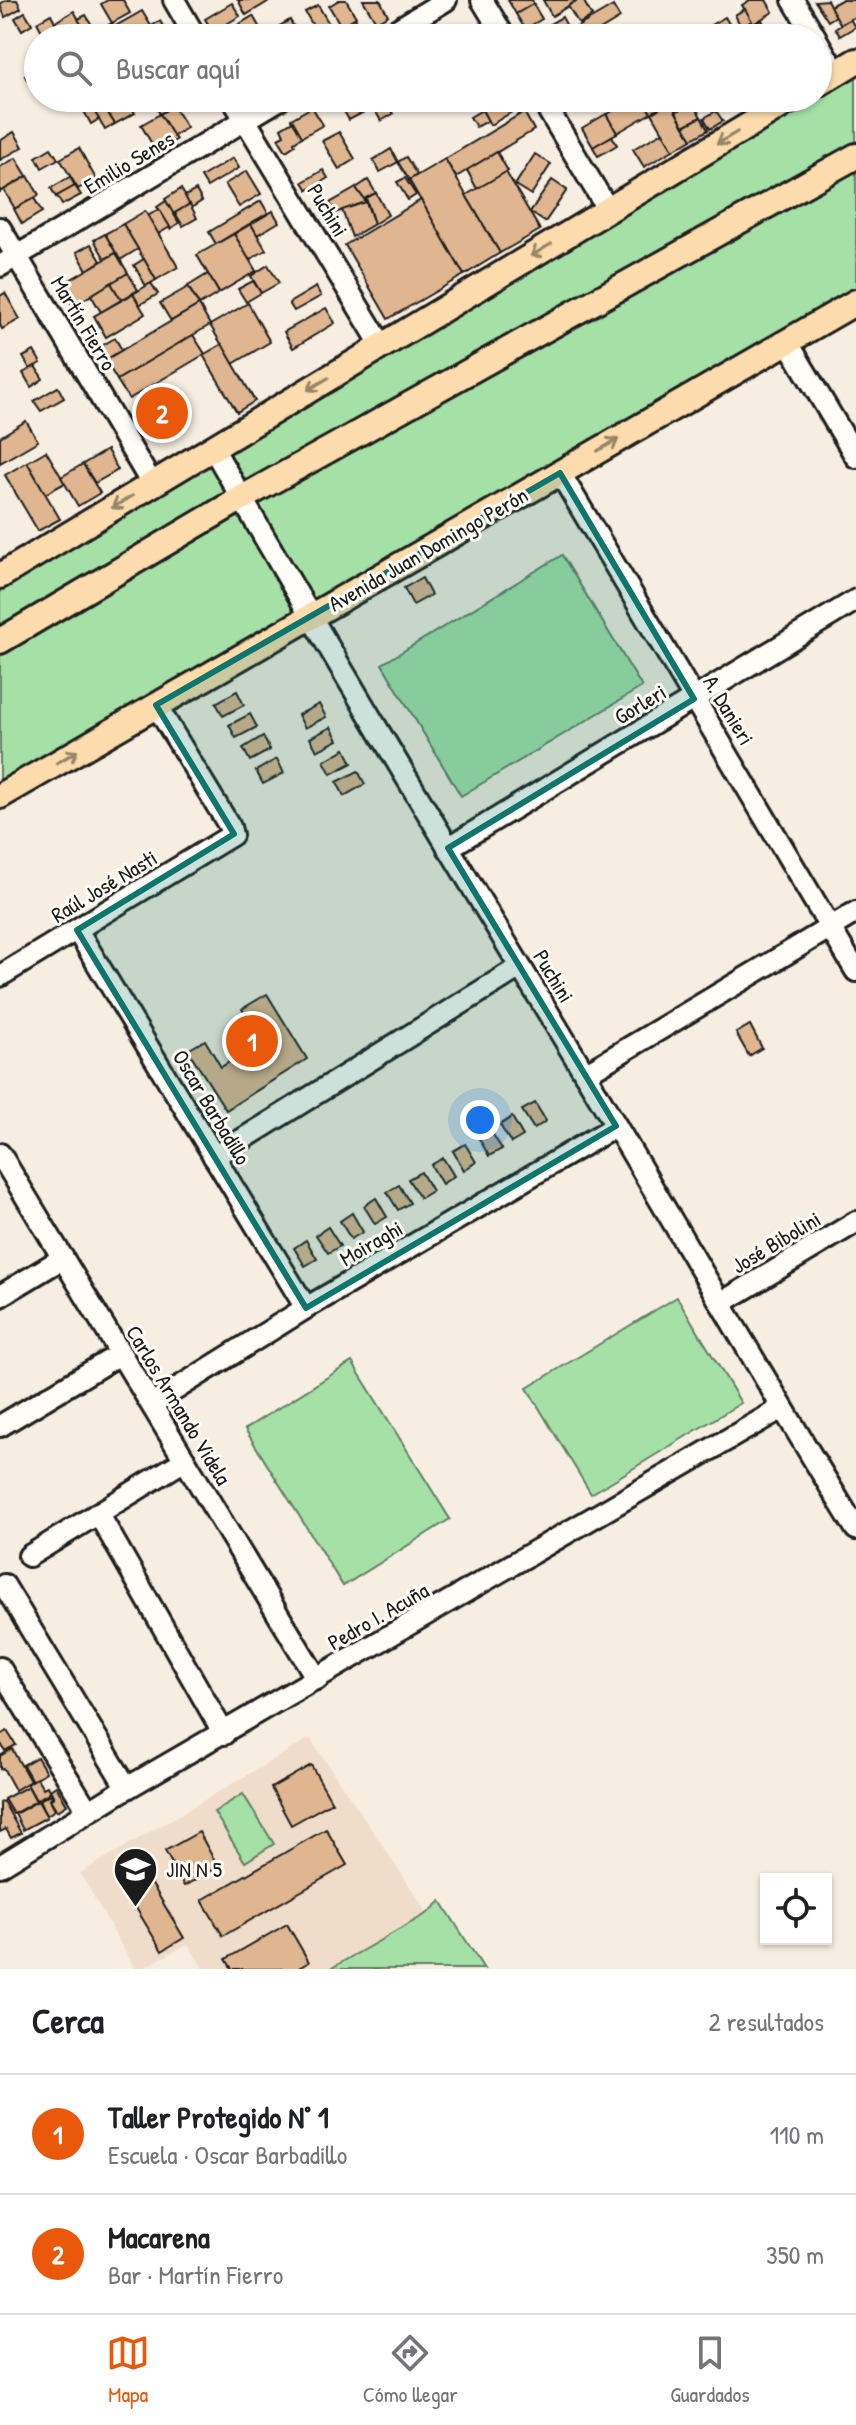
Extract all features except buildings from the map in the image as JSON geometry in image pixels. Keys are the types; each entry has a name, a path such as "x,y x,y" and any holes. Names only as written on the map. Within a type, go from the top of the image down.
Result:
{"main road":[{"path":"0,576 771,112"},
{"path":"0,641 242,498 856,156"},
{"name":"Avenida Juan Domingo Perón","path":"0,796 856,302"}],"street":[{"path":"174,0 188,24"},
{"path":"406,24 446,0"},
{"path":"482,0 497,24"},
{"path":"793,0 807,24"},
{"name":"Puchini","path":"241,112 382,346"},
{"name":"Emilio Senes","path":"8,261 259,112"},
{"path":"549,112 608,210"},
{"name":"Martín Fierro","path":"0,228 8,261 152,484"},
{"path":"787,341 856,457"},
{"name":"Puchini","path":"213,448 310,618 856,1529"},
{"name":"A. Danieri","path":"560,473 856,971"},
{"name":"Gorleri","path":"448,848 856,600"},
{"name":"Raúl José Nasti","path":"0,976 232,835 156,705"},
{"path":"585,1074 856,912"},
{"name":"Oscar Barbadillo","path":"77,930 306,1308"},
{"path":"214,1157 520,967"},
{"name":"Moiraghi","path":"152,1404 306,1308 616,1126"},
{"name":"Carlos Armando Videla","path":"0,1154 317,1679"},
{"name":"José Bibolini","path":"721,1303 856,1222"},
{"path":"0,1296 63,1258"},
{"path":"0,1426 120,1354"},
{"name":"Pedro I. Acuña","path":"0,1865 127,1788 782,1408"},
{"path":"29,1556 185,1460"},
{"path":"98,1513 224,1734"},
{"path":"4,1585 127,1788"},
{"path":"0,1668 88,1811"}],"highlighted area":[{"path":"560,473 694,699 448,848 616,1126 306,1308 77,930 234,834 156,705"}],"shaded area":[{"path":"310,1738 428,1913 330,1969 203,1969 188,1944 141,1969 135,1969 80,1873"}],"green space":[{"path":"856,73 856,288 0,783 0,589 792,112 832,112 832,88"},
{"path":"562,555 642,687 461,796 382,664"},
{"path":"677,1297 741,1403 591,1494 527,1388"},
{"path":"352,1362 450,1519 343,1586 245,1429"},
{"path":"243,1794 274,1844 245,1862 214,1812"},
{"path":"441,1901 484,1969 330,1969 428,1913"}],"place":[{"name":"Macarena","path":"162,413"},
{"name":"Taller Protegido N° 1","path":"252,1041"},
{"name":"JIN N 5","path":"135,1908"}]}
